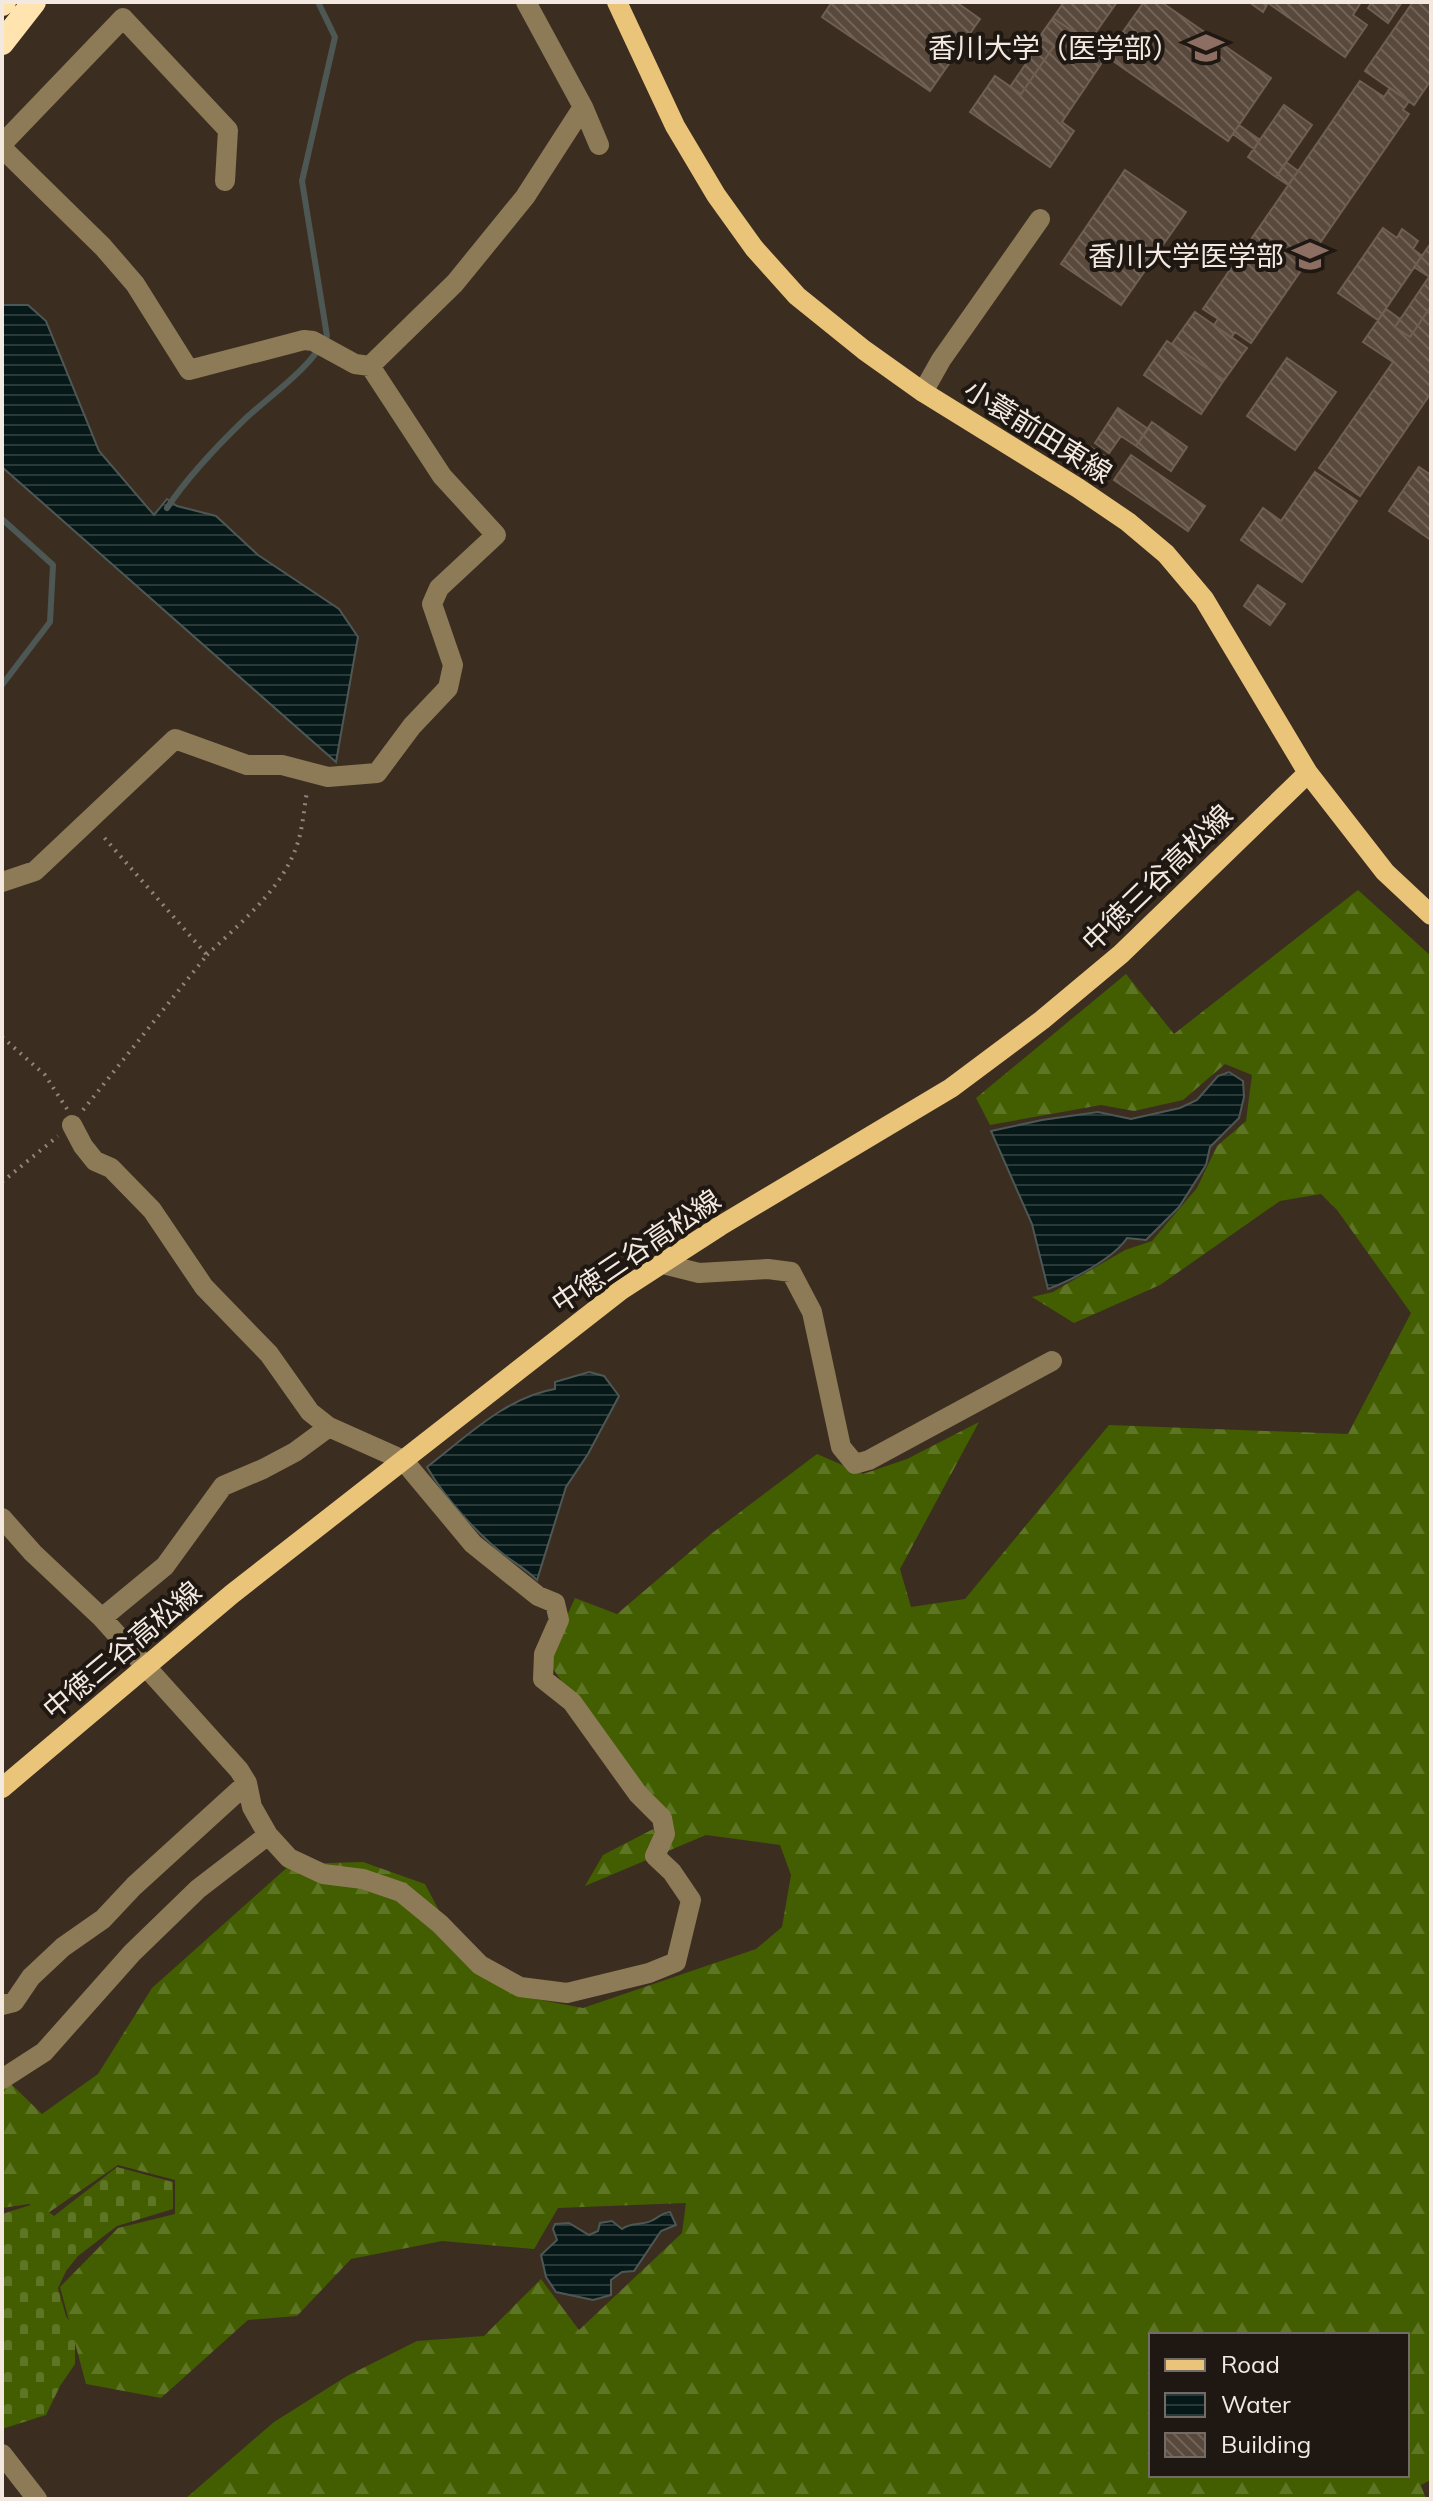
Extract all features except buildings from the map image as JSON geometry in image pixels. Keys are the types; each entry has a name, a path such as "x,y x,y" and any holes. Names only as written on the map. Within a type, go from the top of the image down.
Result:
{"highway":[{"path":"2,43 34,2"}],"main road":[{"name":"小蓑前田東線","path":"617,2 675,126 716,195 754,248 797,296 864,350 923,392 1078,488 1128,522 1166,554 1204,599 1308,773 1385,872 1431,915"},
{"name":"中徳三谷高松線","path":"2,1788 145,1667 621,1290 720,1226 951,1088 1042,1020 1121,954 1308,773"}],"street":[{"path":"526,2 583,107 599,145"},
{"path":"2,882 35,871 175,739 247,765 282,765 328,777 377,773 412,726 448,688 453,665 432,604 439,588 496,535 442,476 370,366 355,364 313,341 304,340 189,370 135,284 103,247 2,146 123,18 228,130 225,181"},
{"path":"370,366 455,283 525,197 583,107"},
{"path":"923,392 941,360 1040,219"},
{"path":"2,1518 33,1553 102,1618 239,1770 247,1783 252,1807 268,1835 289,1858 323,1874 363,1879 401,1892 440,1924 480,1965 520,1987 567,1993 649,1973 676,1962 691,1900 672,1872 655,1856 665,1834 662,1818 638,1794 572,1702 543,1679 544,1654 559,1620 555,1603 538,1596 473,1544 403,1460 329,1427 310,1412 269,1354 204,1287 152,1210 111,1168 95,1161 73,1123"},
{"path":"663,1264 699,1273 768,1269 791,1272 812,1312 841,1447 855,1464 869,1460 1052,1361"},
{"path":"102,1618 165,1566 223,1486 295,1452 329,1427"},
{"path":"2,2005 14,2002 31,1977 63,1947 103,1919 134,1886 247,1783"},
{"path":"2,2079 44,2052 132,1953 198,1889 268,1835"},
{"path":"2,2454 37,2499"}],"path":[{"path":"2,1182 73,1123 207,955 260,902 283,872 298,843 306,793 313,773"},
{"path":"88,821 207,955"},
{"path":"2,1037 45,1075 73,1123"}],"green space":[{"path":"1358,890 1431,956 1431,2480 1421,2485 1426,2499 185,2499 274,2422 347,2376 417,2341 484,2336 541,2279 579,2330 682,2233 686,2203 558,2208 534,2249 442,2241 351,2259 297,2316 248,2320 161,2398 86,2384 60,2287 118,2228 175,2214 175,2180 118,2165 48,2213 29,2204 2,2208 2,2089 9,2082 42,2114 98,2074 152,1988 291,1864 363,1862 425,1884 453,1937 515,1995 583,2008 756,1949 782,1927 791,1875 780,1845 706,1835 585,1886 603,1855 661,1825 547,1660 575,1598 617,1614 711,1534 817,1454 863,1474 907,1459 979,1422 900,1569 911,1607 965,1599 1109,1425 1348,1434 1411,1313 1337,1210 1321,1194 1280,1201 1160,1285 1074,1323 1032,1297 1053,1292 1125,1250 1152,1241 1197,1188 1217,1146 1246,1121 1252,1075 1225,1064 1183,1100 1134,1111 1101,1105 990,1125 976,1098 1126,974 1174,1034"},
{"path":"117,2167 173,2182 173,2209 117,2226 78,2256 66,2271 58,2288 66,2316 75,2330 75,2364 46,2415 2,2429 2,2214 37,2203 54,2216"}],"water":[{"path":"2,305 28,305 46,321 99,451 154,515 167,499 177,506 216,516 258,555 339,609 358,637 336,762 2,467"},
{"path":"1229,1072 1243,1081 1244,1097 1239,1118 1210,1147 1206,1165 1179,1207 1146,1240 1127,1238 1102,1261 1048,1289 1032,1224 991,1131 1098,1112 1131,1119 1180,1108 1197,1100 1218,1076"},
{"path":"589,1372 604,1376 619,1396 588,1454 566,1487 537,1580 474,1527 452,1503 427,1467 471,1432 520,1400 555,1389 555,1382"},
{"path":"670,2212 676,2225 661,2231 634,2271 622,2272 611,2280 611,2295 593,2300 556,2292 546,2277 541,2255 557,2240 553,2229 555,2224 569,2223 589,2235 598,2231 600,2223 612,2221 622,2229 649,2222"}],"waterway":[{"path":"167,508 213,451 311,360 327,336 302,181 335,37 318,2"},
{"path":"2,519 53,565 50,622 2,685"}],"place":[{"name":"香川大学（医学部）","path":"1206,48"},
{"name":"香川大学医学部","path":"1310,256"}]}
